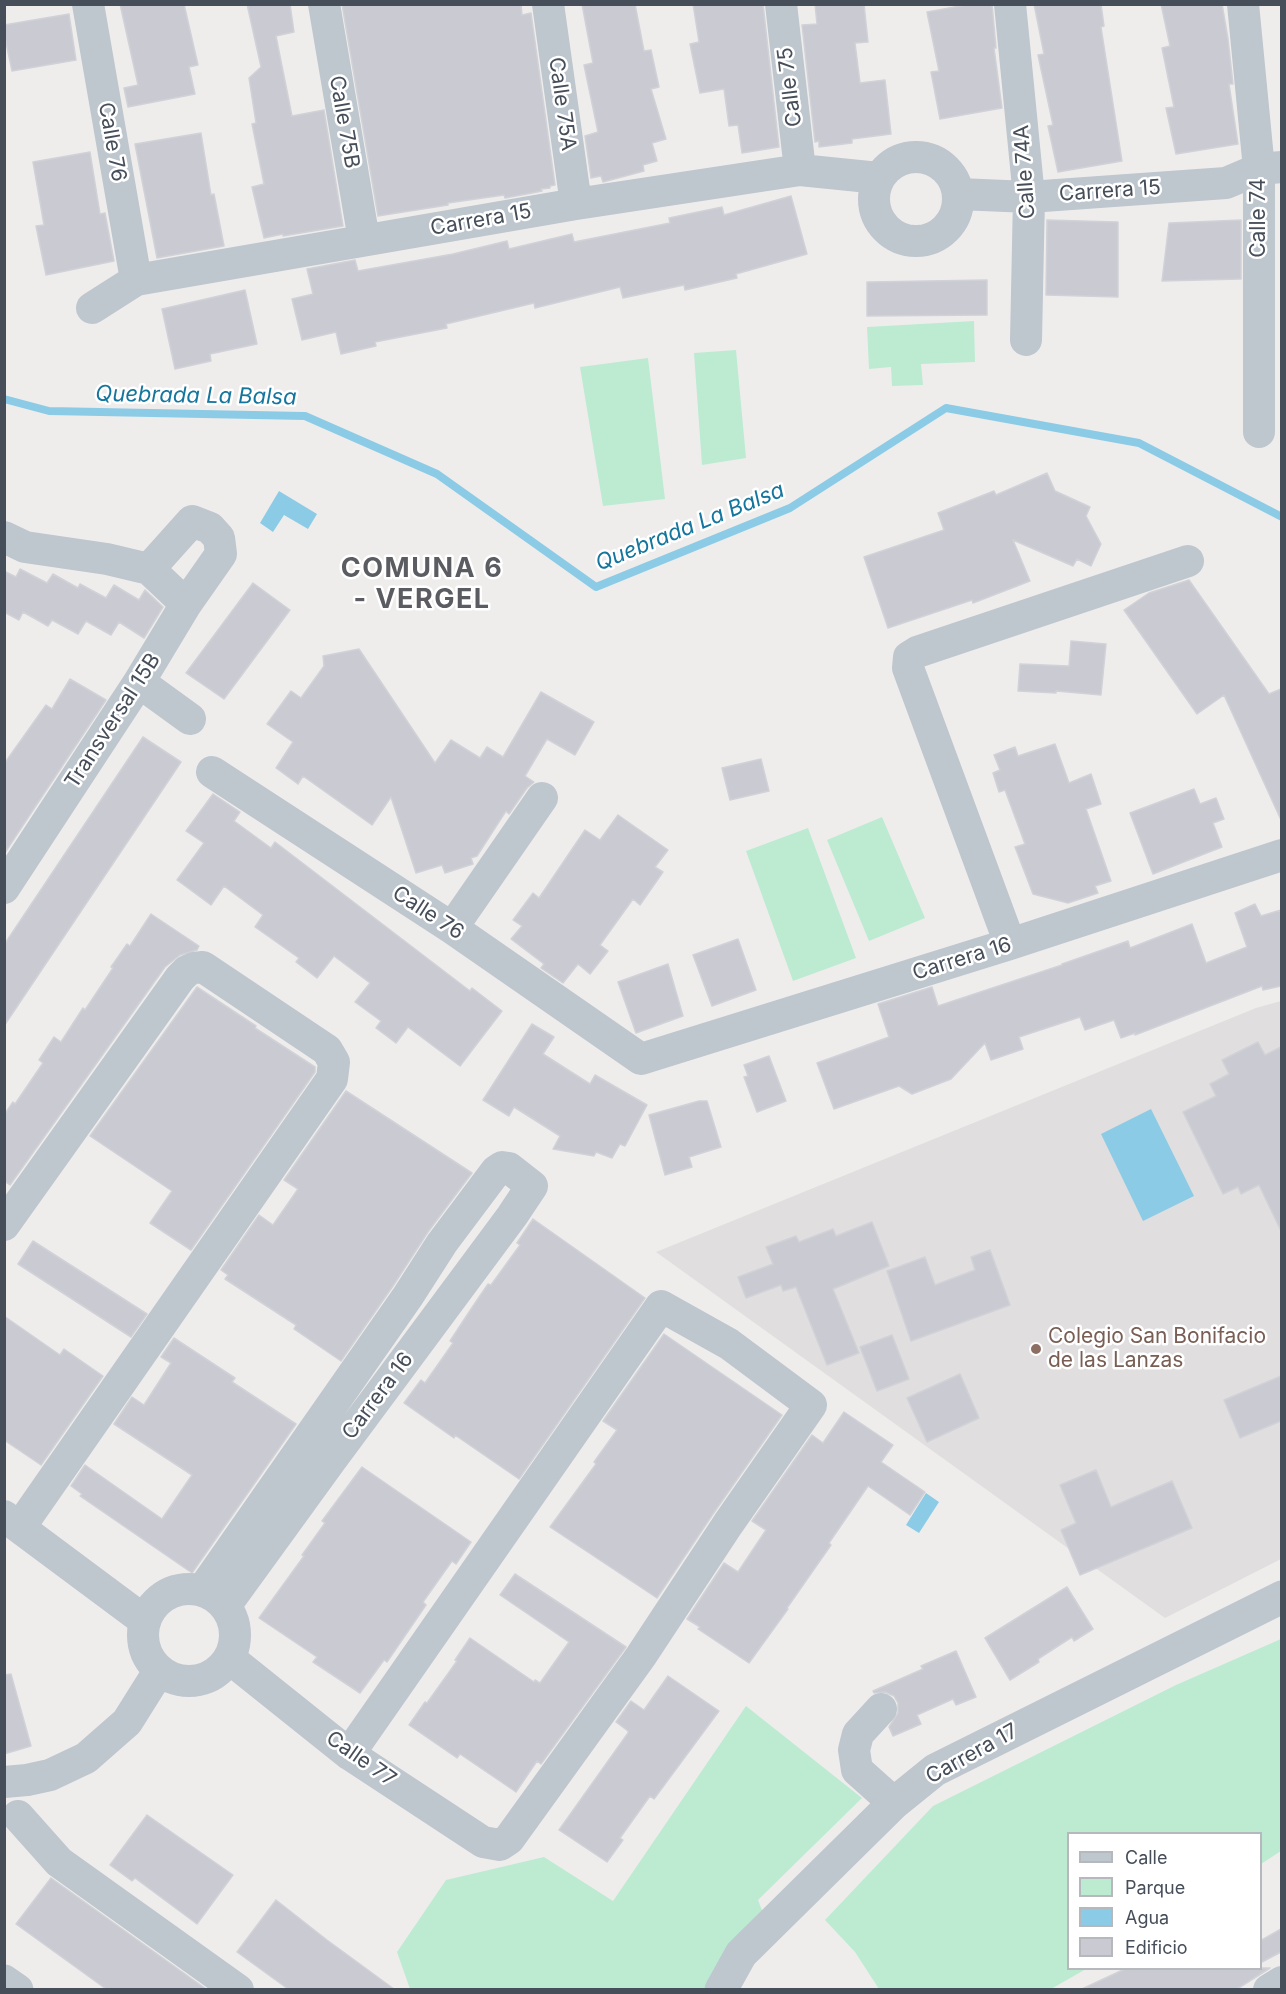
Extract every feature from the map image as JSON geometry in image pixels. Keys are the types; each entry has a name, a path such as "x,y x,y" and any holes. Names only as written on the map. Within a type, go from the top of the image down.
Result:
{"street":[{"name":"Calle 76","path":"88,4 136,280"},
{"name":"Calle 75B","path":"324,4 364,240"},
{"name":"Calle 75A","path":"548,4 576,204"},
{"name":"Calle 75","path":"781,4 800,170"},
{"name":"Calle 74A","path":"1010,4 1029,196 1026,340"},
{"name":"Calle 74","path":"1243,4 1270,168 1271,200 1259,432"},
{"path":"911,157 925,157 938,162 948,170 959,194 958,208 952,221 942,232 929,239 915,241 901,238 888,231 879,219 874,206 879,178 887,168 899,160 911,157"},
{"name":"Carrera 15","path":"959,194 1029,196 1226,183 1270,168"},
{"name":"Carrera 15","path":"92,308 136,280 576,204 800,170 879,178"},
{"path":"1226,183 1271,200"},
{"name":"Transversal 15B","path":"4,888 139,682 186,604 221,554 219,538 210,528 192,521 149,569"},
{"path":"4,537 25,547 107,559 149,569 186,604"},
{"path":"1010,944 908,668 909,657 917,652 1188,561"},
{"path":"139,682 189,719"},
{"name":"Calle 76","path":"212,772 452,928 640,1059"},
{"path":"452,928 542,798"},
{"name":"Carrera 16","path":"640,1059 1010,944 1281,855"},
{"path":"4,1225 187,971 203,967 327,1050 334,1062 332,1079 12,1521 145,1621"},
{"name":"Carrera 16","path":"214,1599 318,1452 512,1215 532,1186 509,1168 502,1167 496,1171 442,1243 318,1452"},
{"name":"Calle 77","path":"229,1658 349,1754 483,1842 500,1845 509,1839 641,1656 728,1524 811,1405 729,1344 661,1306 349,1754"},
{"path":"188,1589 214,1599 232,1618 235,1631 235,1645 221,1669 210,1677 184,1682 170,1678 159,1671 149,1661 142,1634 151,1608 161,1598 174,1591 188,1589"},
{"name":"Carrera 17","path":"721,1989 741,1954 893,1804 935,1770 1281,1597"},
{"path":"4,1782 50,1775 86,1758 127,1722 159,1671"},
{"path":"881,1709 858,1734 854,1750 857,1770 893,1804"},
{"path":"50,1775 36,1797 11,1821 59,1862 238,1989"},
{"path":"4,1981 16,1989"},
{"path":"1269,1989 1281,1982"}],"shaded area":[{"name":"Colegio San Bonifacio de las Lanzas","path":"1281,1001 1281,1559 1165,1618 656,1252 1256,1008"}],"green space":[{"path":"974,321 975,362 921,364 923,385 892,386 891,367 869,369 867,327"},
{"path":"736,350 746,458 702,465 694,353"},
{"path":"648,358 665,499 603,506 580,367"},
{"path":"882,817 925,918 869,941 827,840"},
{"path":"808,828 856,958 793,981 746,851"},
{"path":"1281,1639 1281,1851 1262,1863 1262,1832 1067,1832 1067,1970 1084,1970 1051,1989 879,1989 855,1952 825,1920 933,1806 1176,1685"},
{"path":"746,1706 862,1798 758,1900 765,1918 713,1989 410,1989 397,1952 446,1880 544,1857 613,1901"}],"water":[{"path":"279,491 317,514 308,529 284,515 273,532 260,523"},
{"path":"1151,1109 1194,1196 1143,1221 1101,1134"},
{"path":"926,1493 939,1502 919,1533 906,1525"}],"building":[{"path":"120,4 184,4 198,65 189,67 195,94 128,107 124,88 138,85"},
{"path":"247,4 290,4 294,32 276,36 292,116 324,110 343,226 264,238 252,187 264,184 252,124 256,123 249,78 261,67"},
{"path":"342,4 521,4 522,15 531,13 555,185 541,189 542,191 505,198 504,195 378,216"},
{"path":"582,4 635,4 644,51 651,50 659,87 651,89 666,139 652,143 657,161 643,165 644,171 603,182 601,176 591,178 585,136 598,132 584,65 593,63"},
{"path":"693,4 763,4 779,147 742,153 738,125 729,126 724,89 700,93 690,44 699,42"},
{"path":"815,4 864,4 868,42 855,43 860,83 885,80 891,134 852,139 852,143 819,147 819,141 815,142 802,25 817,24"},
{"path":"971,4 992,4 996,48 994,48 1002,108 940,119 931,72 939,71 927,12"},
{"path":"1034,4 1101,4 1104,26 1101,27 1122,161 1058,172 1048,126 1053,125 1038,55 1044,54"},
{"path":"1161,4 1222,4 1233,84 1229,84 1238,144 1176,154 1166,108 1174,107 1162,48 1170,46"},
{"path":"69,14 76,60 12,71 4,25"},
{"path":"201,133 211,195 214,194 224,246 157,258 135,144"},
{"path":"90,152 100,214 105,213 114,261 46,275 36,226 44,225 33,162"},
{"path":"791,196 807,254 736,274 737,278 685,290 684,285 623,298 620,287 535,308 534,303 446,324 447,328 375,342 376,346 341,354 336,332 302,340 292,299 313,294 307,269 355,260 358,271 453,254 507,241 509,249 572,234 574,242 670,223 669,218 722,207 724,215"},
{"path":"1047,220 1118,222 1118,297 1046,295"},
{"path":"1241,220 1241,279 1162,281 1169,223"},
{"path":"987,280 987,315 867,316 867,282"},
{"path":"245,290 257,344 210,354 211,361 175,369 162,309"},
{"path":"1047,473 1055,491 1090,507 1086,516 1101,544 1091,566 1077,559 1073,566 1013,540 1030,581 973,603 972,600 888,628 864,557 944,530 938,513 994,491 996,495"},
{"path":"20,569 47,583 53,574 78,588 80,584 106,598 114,585 139,600 145,590 163,607 144,638 119,622 111,635 86,621 78,634 52,620 48,626 23,612 19,620 4,612 4,571 16,577"},
{"path":"1189,580 1269,694 1281,689 1281,820 1224,695 1197,714 1124,610 1149,593"},
{"path":"253,583 290,610 224,699 186,673"},
{"path":"1071,641 1106,644 1101,695 1056,691 1056,693 1018,691 1020,664 1069,666"},
{"path":"359,649 435,763 451,740 480,758 487,747 503,757 541,692 594,722 575,755 547,739 525,776 534,782 527,788 509,814 506,811 477,856 471,858 473,864 445,873 442,865 416,873 391,797 372,825 303,776 298,784 276,768 293,742 267,724 291,691 301,698 324,666 323,656"},
{"path":"70,679 106,700 4,854 4,764 46,705 52,709"},
{"path":"143,737 181,762 4,1026 4,945"},
{"path":"1055,744 1069,783 1091,774 1101,804 1086,809 1111,881 1095,886 1098,893 1068,903 1033,894 1015,847 1025,844 1005,790 999,792 993,773 1000,770 994,755 1015,747 1018,756"},
{"path":"761,759 769,791 730,800 722,768"},
{"path":"1194,789 1200,804 1216,798 1224,819 1213,823 1222,847 1153,874 1130,813"},
{"path":"213,794 240,812 234,821 271,848 275,842 470,991 472,988 502,1011 460,1066 408,1027 396,1043 376,1028 381,1021 355,1002 370,983 334,956 317,978 296,962 299,958 255,927 263,915 224,886 211,905 177,880 204,843 186,831"},
{"path":"618,815 668,850 655,867 663,872 640,905 633,899 600,945 608,951 590,974 578,964 563,983 541,968 544,964 511,939 522,926 513,920 533,893 539,898 585,830 600,840"},
{"path":"1255,904 1261,916 1281,910 1281,986 1263,990 1262,986 1135,1035 1135,1033 1121,1038 1114,1020 1085,1030 1080,1017 1019,1037 1023,1049 991,1060 985,1043 951,1079 912,1094 899,1086 834,1109 817,1063 889,1037 878,1004 932,987 938,1006 1128,941 1130,948 1192,924 1206,963 1247,947 1235,913"},
{"path":"151,914 199,946 197,950 180,955 165,967 10,1185 4,1181 4,1115 13,1102 15,1104 43,1063 39,1060 54,1037 61,1042 83,1008 85,1010 127,944 130,946"},
{"path":"738,939 756,990 712,1006 693,955"},
{"path":"668,964 683,1016 636,1033 618,982"},
{"path":"197,987 315,1067 315,1072 191,1250 150,1223 172,1191 90,1136"},
{"path":"532,1024 554,1037 543,1054 590,1084 595,1075 647,1105 625,1146 620,1144 612,1158 596,1152 594,1156 553,1149 560,1136 514,1107 509,1116 483,1100"},
{"path":"1258,1042 1265,1055 1281,1047 1281,1231 1259,1185 1241,1194 1238,1187 1223,1194 1183,1112 1216,1096 1210,1084 1229,1074 1222,1060"},
{"path":"769,1056 786,1101 757,1112 744,1077 748,1076 744,1065"},
{"path":"346,1091 472,1173 428,1232 341,1361 294,1329 296,1325 225,1279 228,1275 221,1270 259,1215 273,1225 298,1189 284,1180"},
{"path":"699,1101 707,1101 721,1147 689,1157 692,1167 665,1175 649,1115"},
{"path":"533,1219 645,1298 519,1479 404,1403 421,1380 425,1383 453,1343 450,1341 488,1284 491,1285 520,1245 517,1243"},
{"path":"872,1222 889,1266 833,1289 859,1353 827,1365 796,1287 783,1291 781,1285 746,1298 738,1277 773,1264 766,1247 796,1236 799,1242 833,1229 836,1236"},
{"path":"33,1241 147,1314 131,1337 18,1264"},
{"path":"990,1250 1010,1305 911,1341 887,1271 925,1257 935,1285 975,1270 971,1257"},
{"path":"4,1316 60,1355 64,1349 103,1376 41,1465 4,1440"},
{"path":"664,1334 782,1415 657,1598 550,1527 596,1464 594,1462 617,1430 603,1421"},
{"path":"892,1335 909,1379 877,1391 860,1347"},
{"path":"174,1338 235,1378 232,1382 296,1424 192,1573 80,1496 82,1494 71,1486 85,1465 162,1519 192,1475 114,1424 132,1397 144,1405 171,1363 161,1357"},
{"path":"960,1374 979,1418 927,1442 907,1398"},
{"path":"1281,1376 1281,1421 1240,1438 1224,1400"},
{"path":"844,1412 893,1445 881,1462 925,1492 910,1515 868,1486 788,1609 749,1663 687,1619 724,1563 738,1572 766,1530 752,1521 812,1435 823,1443"},
{"path":"362,1467 471,1542 456,1564 452,1561 423,1602 426,1605 387,1662 384,1660 360,1693 313,1662 317,1657 259,1618 304,1556 302,1555 325,1523 322,1521"},
{"path":"1096,1470 1111,1507 1172,1481 1192,1528 1080,1575 1061,1530 1076,1523 1060,1485"},
{"path":"515,1574 626,1647 541,1764 537,1761 516,1792 460,1754 457,1758 409,1725 457,1661 455,1660 470,1638 534,1682 535,1680 540,1683 569,1642 500,1595"},
{"path":"1067,1587 1093,1629 1074,1641 1072,1637 1010,1680 985,1638"},
{"path":"956,1651 976,1697 956,1705 953,1699 917,1715 921,1724 893,1736 889,1727 898,1713 898,1703 894,1696 885,1692 874,1693 873,1691 923,1669 921,1666"},
{"path":"11,1674 31,1746 4,1754 4,1675"},
{"path":"668,1676 719,1711 654,1799 650,1796 620,1838 623,1840 607,1862 559,1830 628,1733 616,1722 631,1701 644,1710"},
{"path":"147,1815 233,1875 197,1924 135,1878 132,1881 110,1865"},
{"path":"51,1878 206,1989 106,1989 16,1924"},
{"path":"276,1900 394,1989 288,1989 237,1952"},
{"path":"1281,1929 1281,1952 1262,1962 1262,1940"},
{"path":"1262,1968 1270,1968 1237,1989 1082,1989 1123,1970 1262,1970"}],"waterway":[{"name":"Quebrada La Balsa","path":"4,399 49,411 305,416 437,474 596,587 790,508 946,408 1139,443 1282,517"}],"place":[{"name":"Colegio San Bonifacio de las Lanzas","path":"1036,1349"}],"district":[{"name":"COMUNA 6 - VERGEL","path":"422,584"}]}
